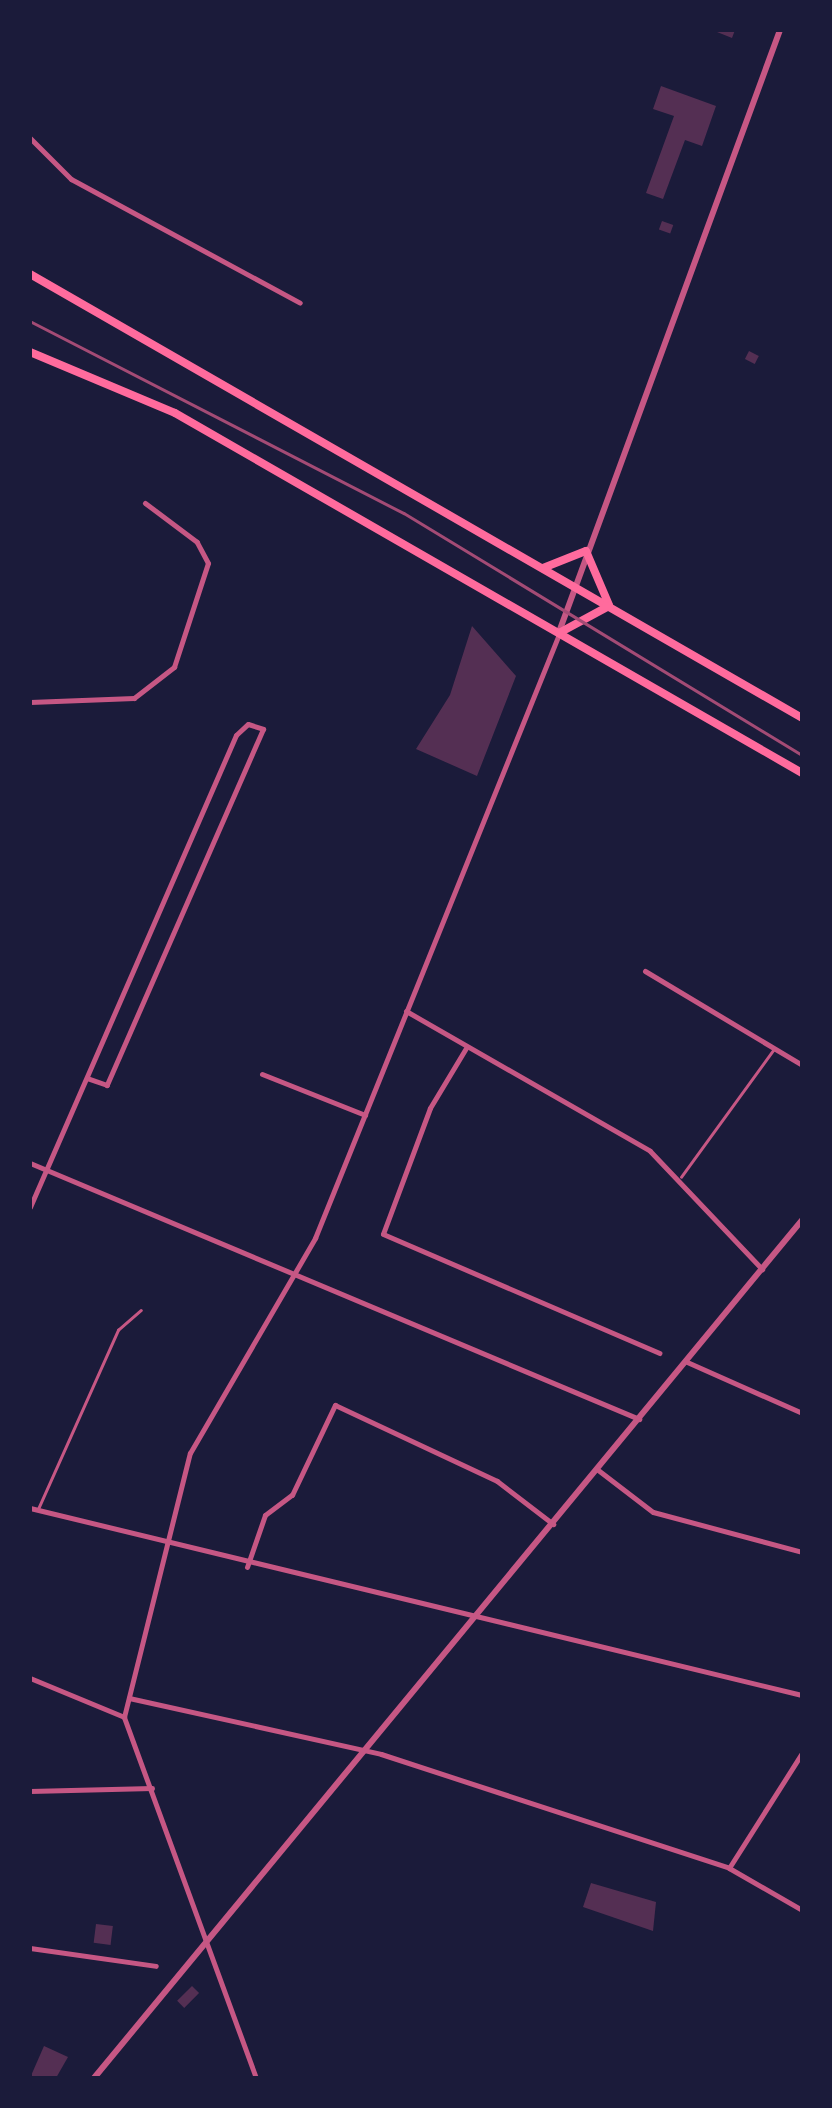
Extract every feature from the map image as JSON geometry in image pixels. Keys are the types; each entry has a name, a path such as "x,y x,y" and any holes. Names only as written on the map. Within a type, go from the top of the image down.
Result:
{"main road":[{"path":"30,274 802,718"},
{"path":"30,352 175,413 802,774"},
{"path":"543,568 586,550 609,606"},
{"path":"559,633 609,606"}],"street":[{"path":"256,2078 124,1717 161,1546 210,1410 298,1274 364,1115 559,633 573,585 780,30"},
{"path":"30,138 71,178 300,303"},
{"path":"30,702 134,698 174,667 208,563 197,542 146,503"},
{"path":"30,1206 236,734 248,724 263,729 107,1085 87,1078"},
{"path":"645,971 802,1066"},
{"path":"406,1012 559,1098 681,1177 762,1268"},
{"path":"466,1048 430,1108 382,1234 659,1353"},
{"path":"262,1074 364,1115"},
{"path":"30,1163 640,1419"},
{"path":"94,2078 477,1619 802,1220"},
{"path":"686,1362 802,1413"},
{"path":"247,1567 265,1515 289,1499 336,1405 497,1481 553,1524"},
{"path":"598,1470 653,1512 802,1552"},
{"path":"34,1510 247,1567 802,1694"},
{"path":"30,1678 124,1717"},
{"path":"129,1698 367,1752 729,1868 802,1910"},
{"path":"729,1868 802,1753"},
{"path":"30,1791 152,1788"},
{"path":"30,1948 156,1966"}],"lane":[{"path":"681,1177 774,1048"},
{"path":"34,1510 118,1330 141,1310"}],"building":[{"path":"712,30 735,30 732,38"},
{"path":"661,86 716,106 702,146 685,140 663,199 646,193 674,116 653,109"},
{"path":"662,221 673,225 670,234 659,229"},
{"path":"749,351 759,356 755,364 745,359"},
{"path":"472,626 516,676 477,776 416,749 450,695"},
{"path":"591,1883 656,1902 653,1931 583,1907"},
{"path":"96,1924 113,1926 111,1945 94,1943"},
{"path":"192,1986 199,1993 184,2008 177,2001"},
{"path":"44,2046 68,2057 56,2078 30,2078"}],"tram line":[{"path":"30,321 404,513 802,755"}]}
